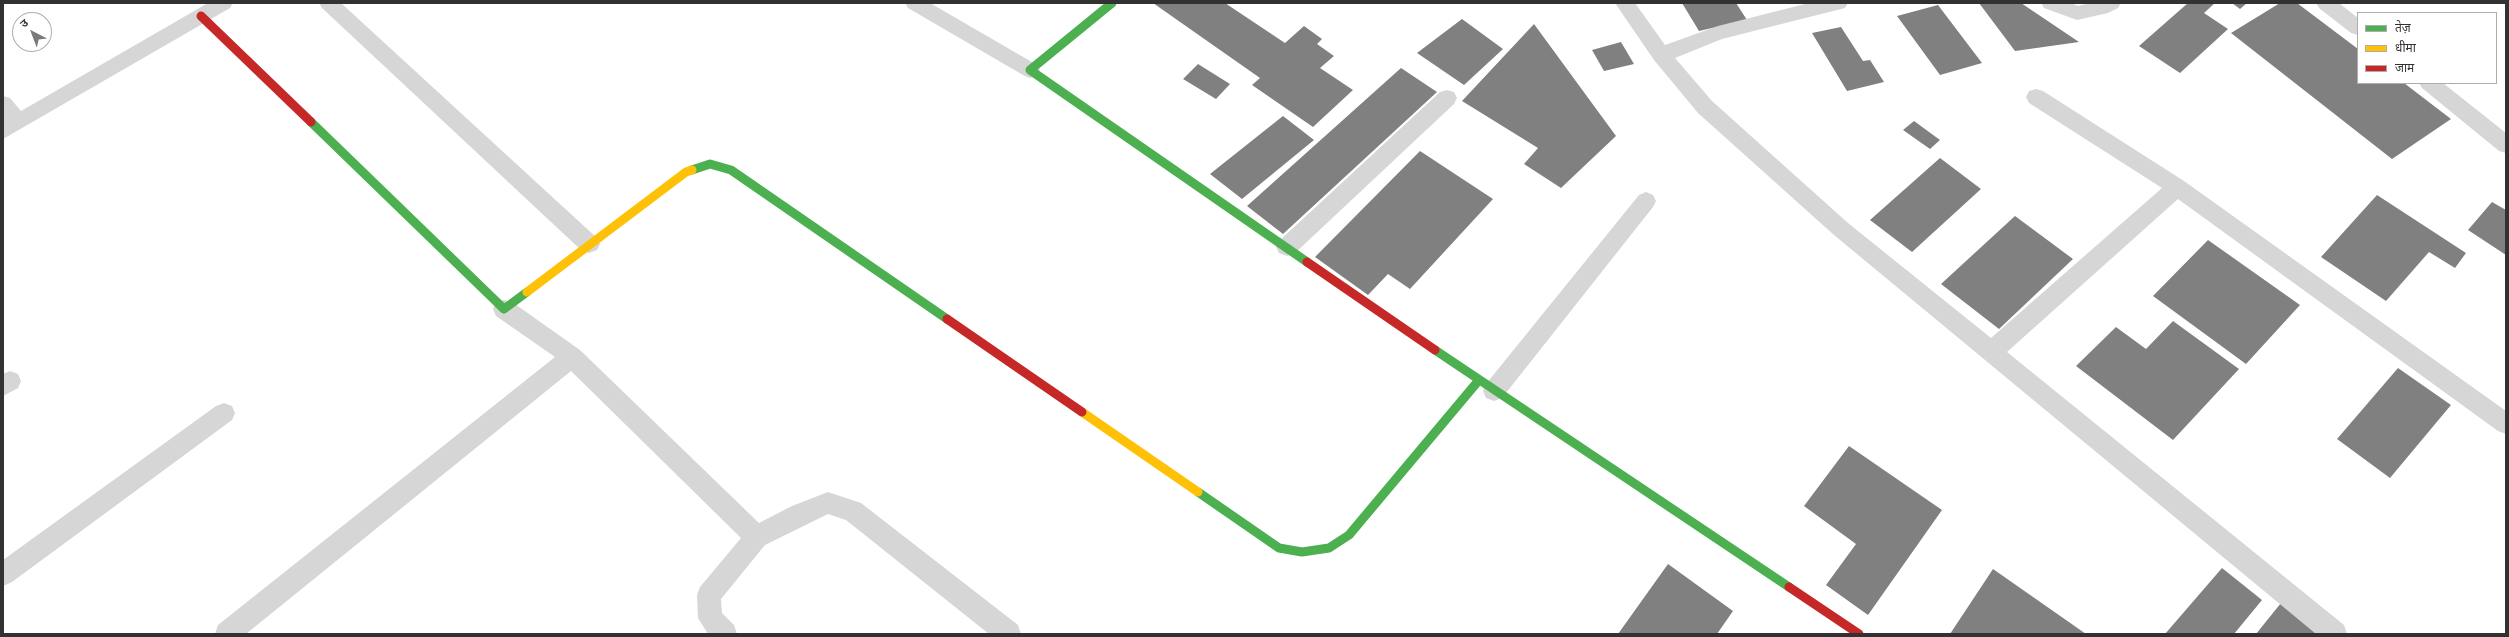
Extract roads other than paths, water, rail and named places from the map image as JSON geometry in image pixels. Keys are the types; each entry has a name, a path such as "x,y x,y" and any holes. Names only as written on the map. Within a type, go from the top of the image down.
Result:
{"street":[{"path":"3,104 10,127 223,3"},
{"path":"329,3 589,244"},
{"path":"915,3 1030,70 1487,385 1859,634"},
{"path":"1030,70 1112,3"},
{"path":"1625,3 1661,55 1705,107 1752,150 1841,229 2335,634"},
{"path":"1661,55 1718,34 1838,3"},
{"path":"2051,3 2077,13 2101,8 2111,3"},
{"path":"2326,3 2357,27"},
{"path":"201,16 504,309 572,357 757,537"},
{"path":"2430,84 2506,145"},
{"path":"2036,97 2177,187 2506,424"},
{"path":"1287,248 1447,98"},
{"path":"504,309 686,172 710,164 731,170 1278,548 1302,552 1329,548 1349,535 1487,385 1646,201"},
{"path":"1991,352 2177,187"},
{"path":"227,634 572,357"},
{"path":"3,574 224,413"},
{"path":"725,634 710,618 709,595 757,537 800,514 828,504 853,511 1010,634"}]}
